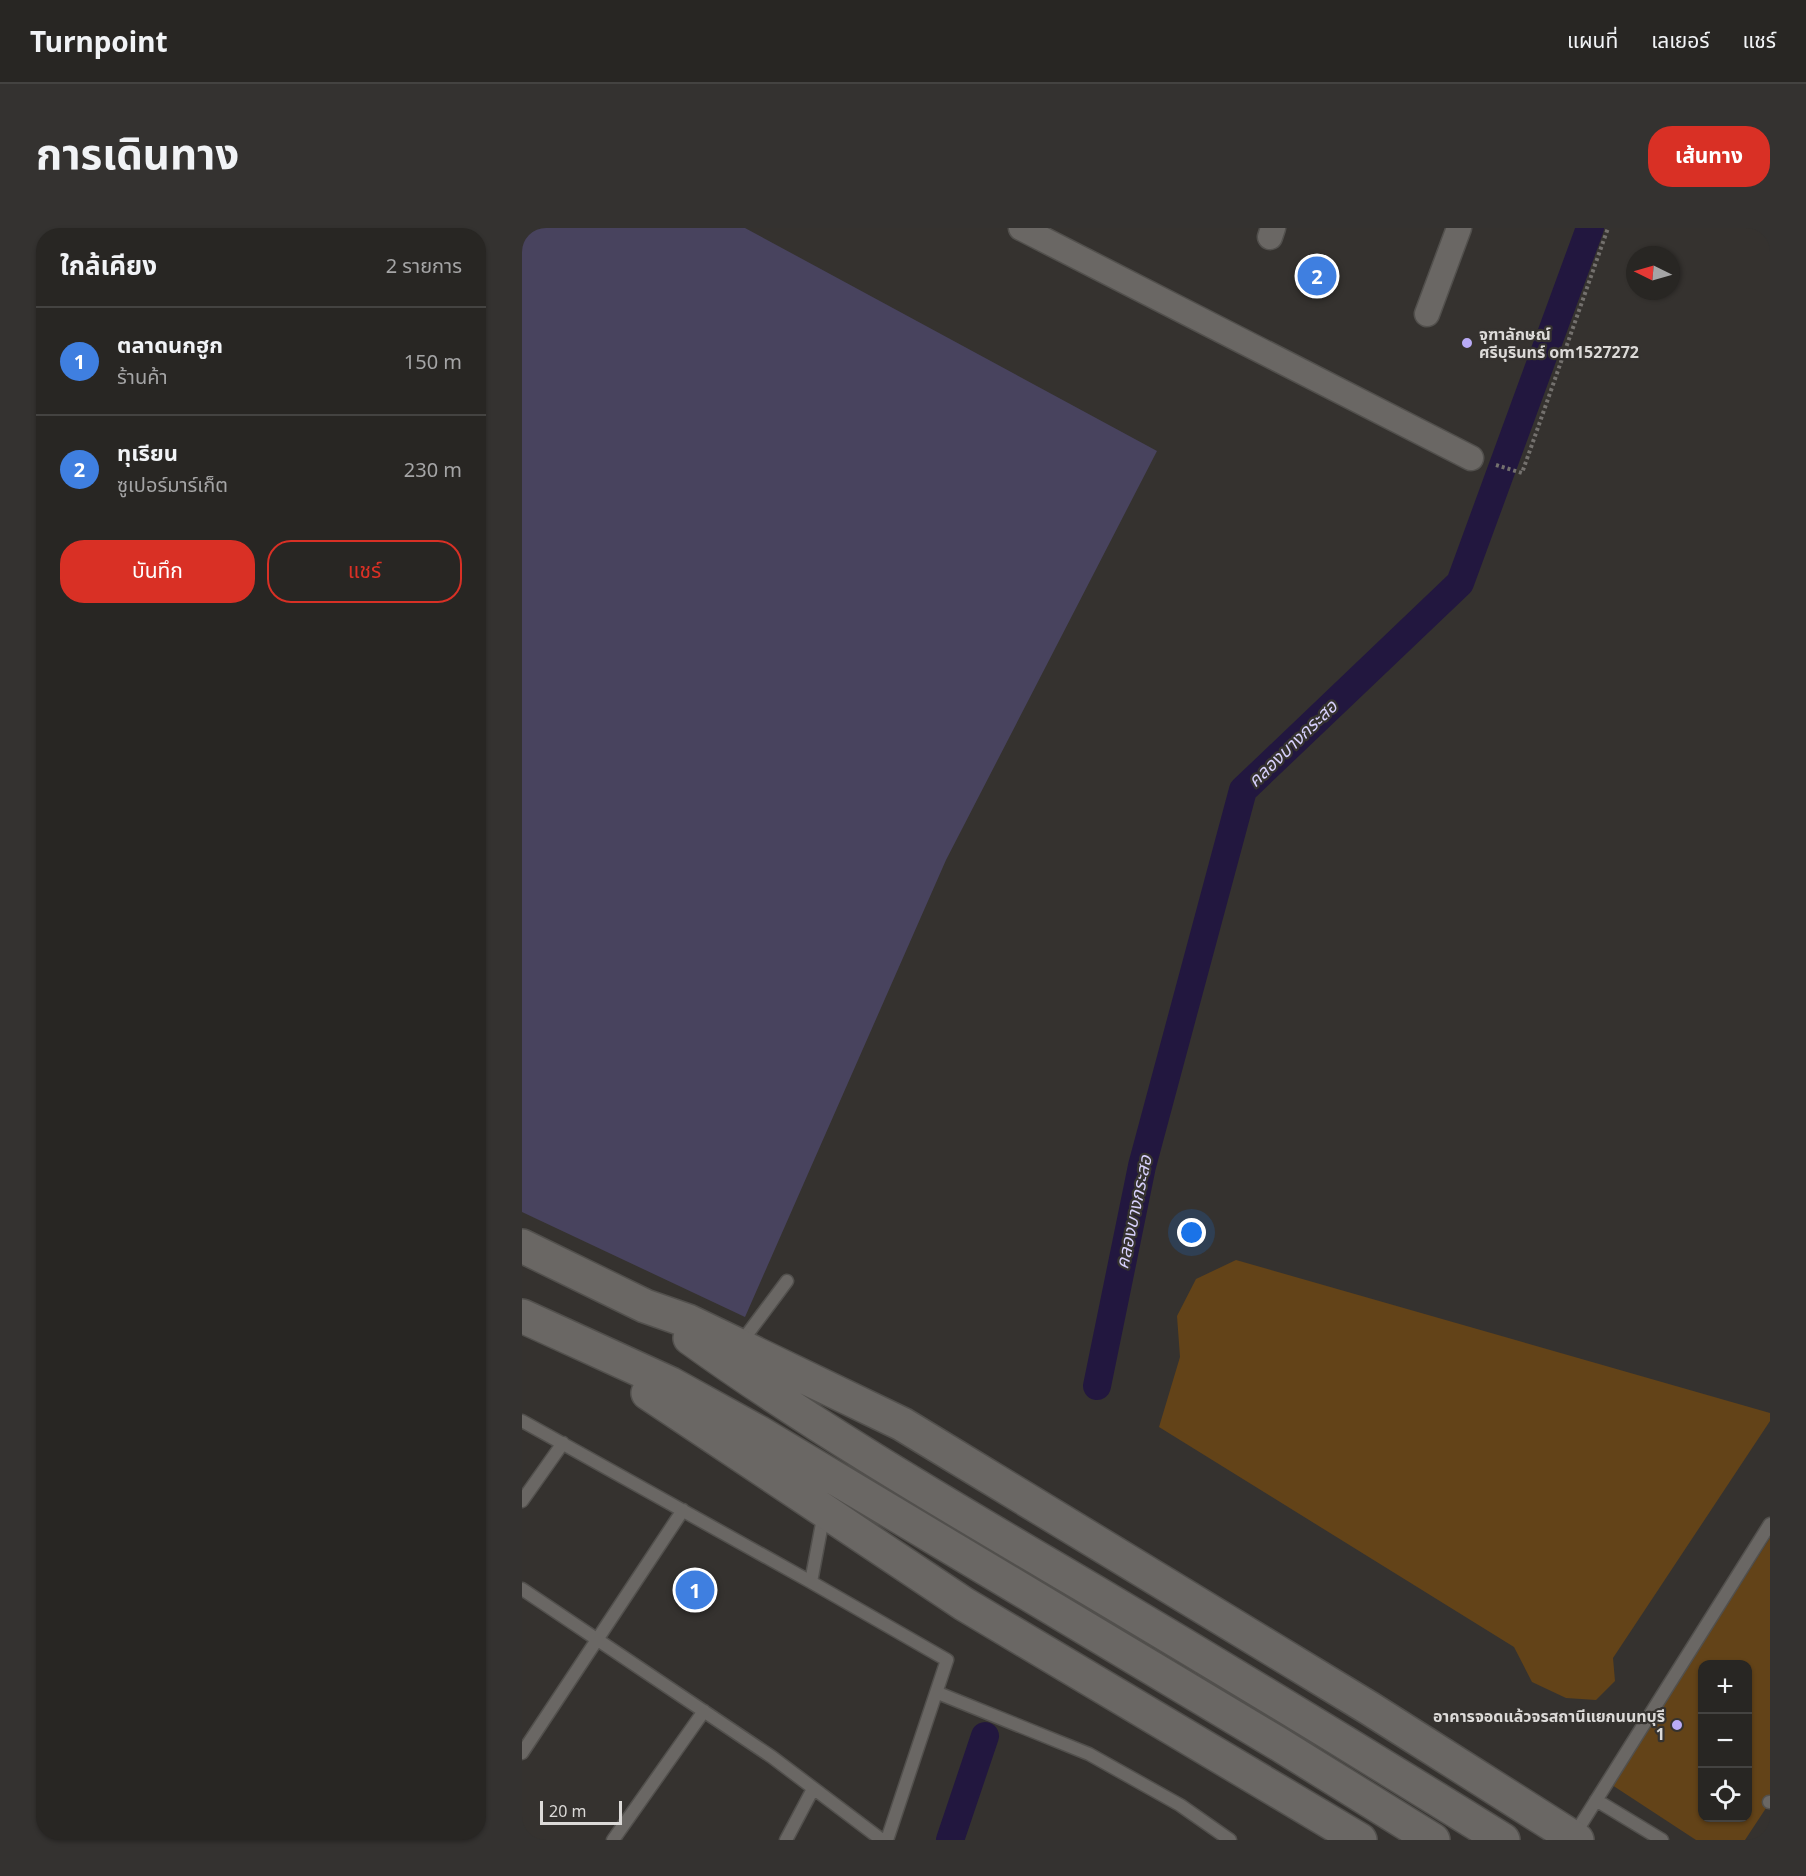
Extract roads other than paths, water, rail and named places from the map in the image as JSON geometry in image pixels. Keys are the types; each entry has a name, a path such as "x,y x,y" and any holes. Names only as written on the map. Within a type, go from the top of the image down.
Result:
{"main road":[{"path":"522,1246 645,1306 688,1321 740,1345 903,1424 1369,1708 1575,1839"},
{"path":"645,1306 735,1371 963,1514 1295,1710 1503,1840"},
{"path":"522,1316 671,1384 758,1432 1277,1743 1433,1840"},
{"path":"599,1353 634,1383 690,1422 964,1604 1360,1840"}],"street":[{"path":"1021,228 1471,458"},
{"path":"1427,314 1459,228"}],"lane":[{"path":"740,1345 787,1281"},
{"path":"522,1421 946,1659 938,1694 887,1840"},
{"path":"522,1501 562,1443"},
{"path":"812,1582 824,1509"},
{"path":"522,1753 683,1510"},
{"path":"1575,1839 1596,1800 1770,1524"},
{"path":"522,1589 772,1757 882,1840"},
{"path":"938,1694 1089,1754 1180,1805 1230,1840"},
{"path":"613,1840 704,1711"},
{"path":"786,1840 813,1789"},
{"path":"1596,1800 1662,1840"}],"waterway":[{"name":"คลองบางกระสอ","path":"1097,1386 1142,1166 1243,790 1460,583 1590,228"},
{"name":"คลองบางกระสอ","path":"950,1840 985,1736"}],"place":[{"name":"ทุเรียน","path":"1317,276"},
{"name":"จุฑาลักษณ์ ศรีบุรินทร์ om1527272","path":"1467,343"},
{"name":"ตลาดนกฮูก","path":"695,1590"},
{"name":"อาคารจอดแล้วจรสถานีแยกนนทบุรี 1","path":"1677,1725"}]}
